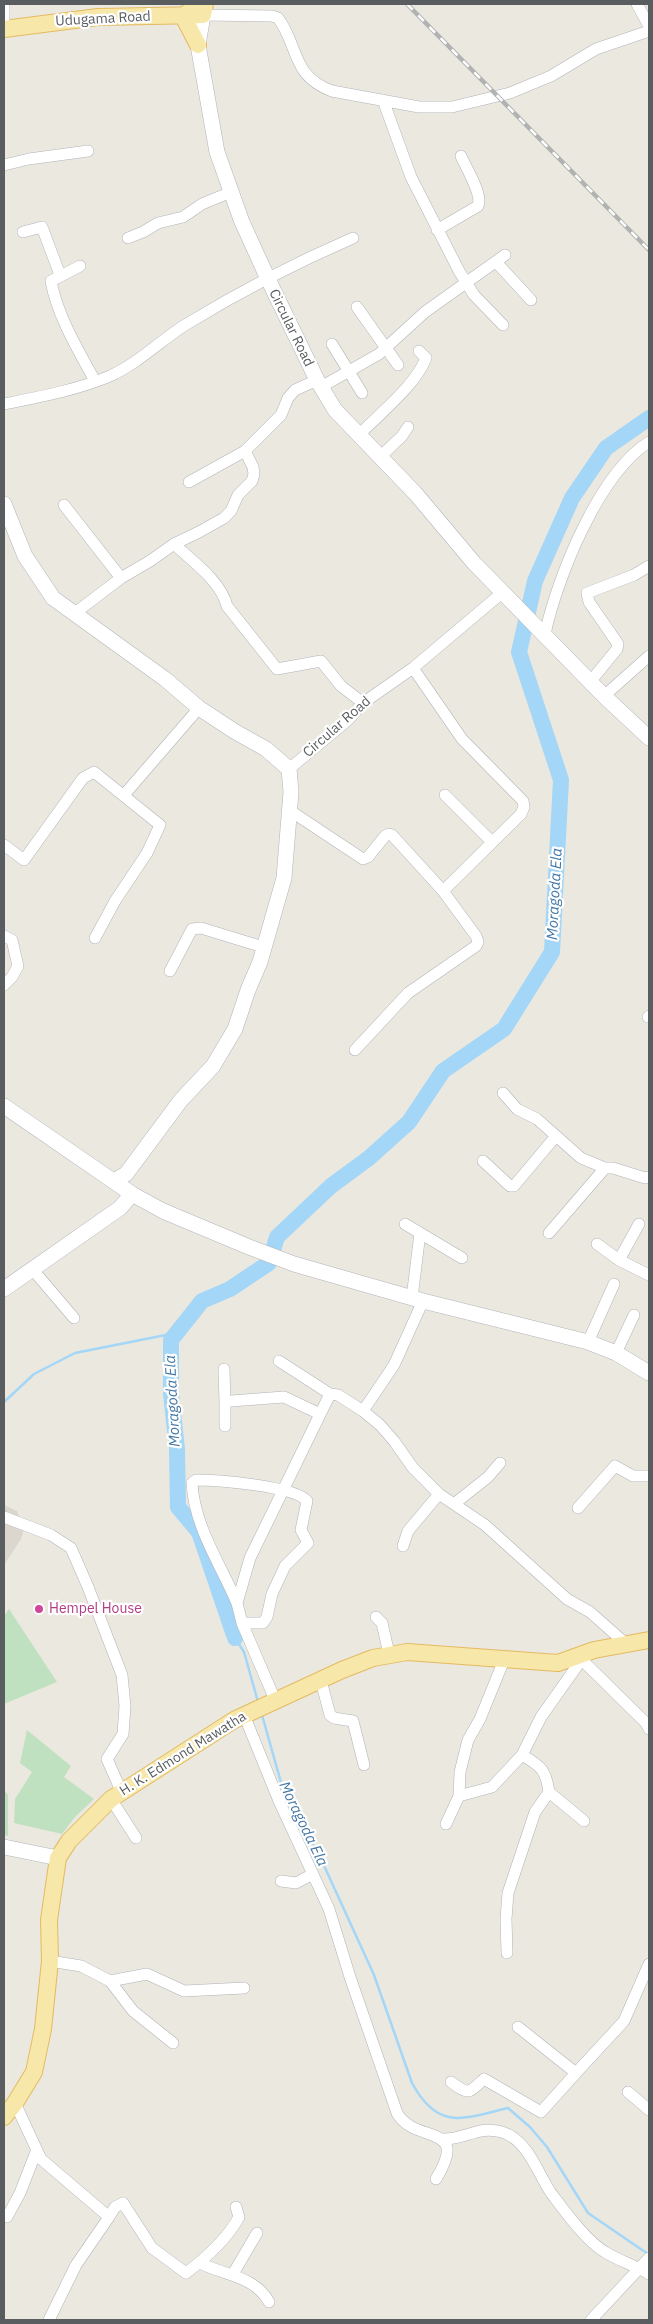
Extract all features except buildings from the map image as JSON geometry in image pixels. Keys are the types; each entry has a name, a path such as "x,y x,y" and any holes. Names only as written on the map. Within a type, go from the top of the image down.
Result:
{"main road":[{"path":"198,45 183,16 202,7"},
{"name":"Udugama Road","path":"4,29 98,17 183,16"},
{"name":"H. K. Edmond Mawatha","path":"4,2117 16,2103 34,2072 44,2029 50,1961 49,1920 58,1858 69,1841 117,1796 247,1714 342,1670 389,1654 407,1652 447,1654 558,1663 594,1650 649,1640"}],"street":[{"path":"4,4 4,29"},
{"path":"636,4 649,26"},
{"path":"202,7 278,18 288,36 298,64 312,80 322,87 332,91 430,108 452,107 510,93 551,76 596,49 649,31"},
{"name":"Circular Road","path":"202,7 198,45 217,152 242,222 319,383 341,418 415,493 474,563 590,682 649,738"},
{"path":"383,100 405,161 437,230 474,295 503,325"},
{"path":"4,165 29,159 88,151"},
{"path":"437,230 478,206 480,202 479,194 460,156"},
{"path":"128,238 158,223 183,217 202,204 231,192"},
{"path":"23,232 42,227 60,275"},
{"path":"4,404 36,398 110,375 184,327 268,279 353,238"},
{"path":"190,482 244,451 281,415 288,398 295,390 349,372 386,348 425,312 500,260 530,300"},
{"path":"80,266 51,280 53,292 71,336 95,381"},
{"path":"357,307 398,365"},
{"path":"332,344 362,393"},
{"path":"358,436 406,389 422,369 426,358 419,351"},
{"path":"379,458 402,436 408,427"},
{"path":"547,636 554,597 600,497 634,451 649,442"},
{"path":"75,613 121,578 174,544 224,518 231,511 238,495 252,481 253,467 244,451"},
{"path":"4,504 25,556 53,598 165,679 200,708 234,731 266,749 289,769 289,810 284,878 276,912 235,1029 214,1066 181,1100 126,1174 114,1181"},
{"path":"64,505 121,578"},
{"path":"174,544 212,580 225,596 227,606 277,669 321,661 342,686 363,704"},
{"path":"590,682 617,649 618,644 588,602 587,593 634,575 649,566"},
{"name":"Circular Road","path":"289,769 348,720 363,704 413,668 503,592"},
{"path":"604,696 649,656"},
{"path":"413,668 462,738 523,801 524,807 521,814 443,891"},
{"path":"124,795 200,708"},
{"path":"4,845 24,860 83,778 94,772 124,795 130,803 160,825 148,853 115,901 95,938"},
{"path":"445,795 492,842"},
{"path":"289,810 363,859 368,857 385,836 392,835 443,891 476,936 478,942 476,946 408,993 355,1050"},
{"path":"170,971 192,929 201,928 264,948"},
{"path":"4,936 12,940 18,966 12,977 4,985"},
{"path":"502,1093 517,1109 537,1119 574,1154 606,1168 613,1168 645,1178 649,1177"},
{"path":"4,1106 132,1194 163,1210 249,1247 294,1264 417,1300 588,1342 616,1353 649,1374"},
{"path":"483,1162 510,1186 514,1186 556,1136"},
{"path":"549,1233 606,1168"},
{"path":"4,1288 33,1270 120,1208 132,1194"},
{"path":"404,1224 462,1258"},
{"path":"619,1260 639,1224"},
{"path":"363,1411 394,1365 408,1337 417,1300 420,1233"},
{"path":"598,1244 619,1260 649,1275"},
{"path":"33,1270 74,1318"},
{"path":"588,1342 614,1284"},
{"path":"616,1353 634,1315"},
{"path":"278,1361 330,1394 338,1395 363,1411 380,1425 413,1468 439,1494 485,1525 567,1599 590,1612 625,1643"},
{"path":"224,1368 225,1426"},
{"path":"237,1603 250,1558 330,1394"},
{"path":"226,1402 284,1397 320,1414"},
{"path":"454,1504 488,1476 500,1463"},
{"path":"578,1508 615,1466 633,1476 649,1476"},
{"path":"242,1623 263,1623 267,1617 272,1594 285,1566 308,1543 301,1530 307,1501 304,1497 283,1490 220,1480 196,1480 192,1484 193,1499 203,1528 237,1603 242,1623 273,1703"},
{"path":"403,1546 408,1531 439,1494"},
{"path":"4,1517 51,1535 71,1548 88,1587 122,1675 125,1706 123,1734 107,1759 117,1796 136,1838"},
{"path":"376,1618 382,1623 389,1654"},
{"path":"579,1657 646,1723 649,1729"},
{"path":"459,1796 492,1787 522,1755 541,1717 577,1666 579,1657"},
{"path":"446,1824 459,1796 460,1772 468,1740 480,1719 504,1660"},
{"path":"321,1681 330,1715 334,1718 353,1721 364,1765"},
{"path":"247,1714 279,1801 329,1909 350,1977 397,2113 403,2122 443,2139 455,2140 476,2130 501,2132 520,2141 551,2192 582,2231 604,2252 645,2271"},
{"path":"507,1953 506,1919 508,1892 535,1812 549,1792 547,1775 522,1755"},
{"path":"549,1792 584,1821"},
{"path":"4,1847 58,1858"},
{"path":"281,1881 296,1883 313,1874"},
{"path":"50,1961 81,1966 110,1981 133,2011 173,2043"},
{"path":"451,2082 465,2092 470,2092 484,2080 541,2112 624,2021 649,1964"},
{"path":"110,1981 147,1974 184,1991 244,1988"},
{"path":"518,2027 576,2073"},
{"path":"628,2092 649,2110"},
{"path":"16,2103 36,2152 41,2159 109,2217"},
{"path":"436,2179 448,2160 448,2147 443,2139"},
{"path":"7,2217 20,2193 36,2152"},
{"path":"49,2320 76,2265 115,2207 124,2203 152,2248 186,2273 200,2262 234,2227 239,2218 236,2207"},
{"path":"233,2274 257,2233"},
{"path":"591,2320 645,2271 649,2258"},
{"path":"200,2262 210,2268 245,2279 266,2296 269,2302"}],"shaded area":[{"path":"4,1505 17,1511 24,1529 21,1539 4,1565"}],"green space":[{"path":"9,1609 57,1682 4,1704 4,1616"},
{"path":"27,1730 71,1766 64,1777 94,1799 75,1817 62,1834 14,1823 15,1799 32,1772 20,1763"},
{"path":"4,1790 8,1795 8,1836 4,1835"}],"waterway":[{"name":"Moragoda Ela","path":"235,1638 199,1532 178,1507 177,1449 171,1394 171,1340 202,1301 230,1289 269,1263 277,1237 331,1186 369,1158 409,1122 443,1071 504,1029 552,952 561,780 519,652 535,581 572,498 606,448 649,418"},
{"path":"4,1402 34,1374 75,1353 176,1333"},
{"name":"Moragoda Ela","path":"235,1638 244,1652 258,1702"},
{"name":"Moragoda Ela","path":"262,1715 282,1786 321,1859 374,1975 412,2083 422,2098 432,2109 442,2115 453,2118 465,2118 508,2108 530,2127 547,2147 588,2213 648,2254"}],"railway":[{"path":"407,4 649,250"}],"place":[{"name":"Hempel House","path":"39,1609"}]}
